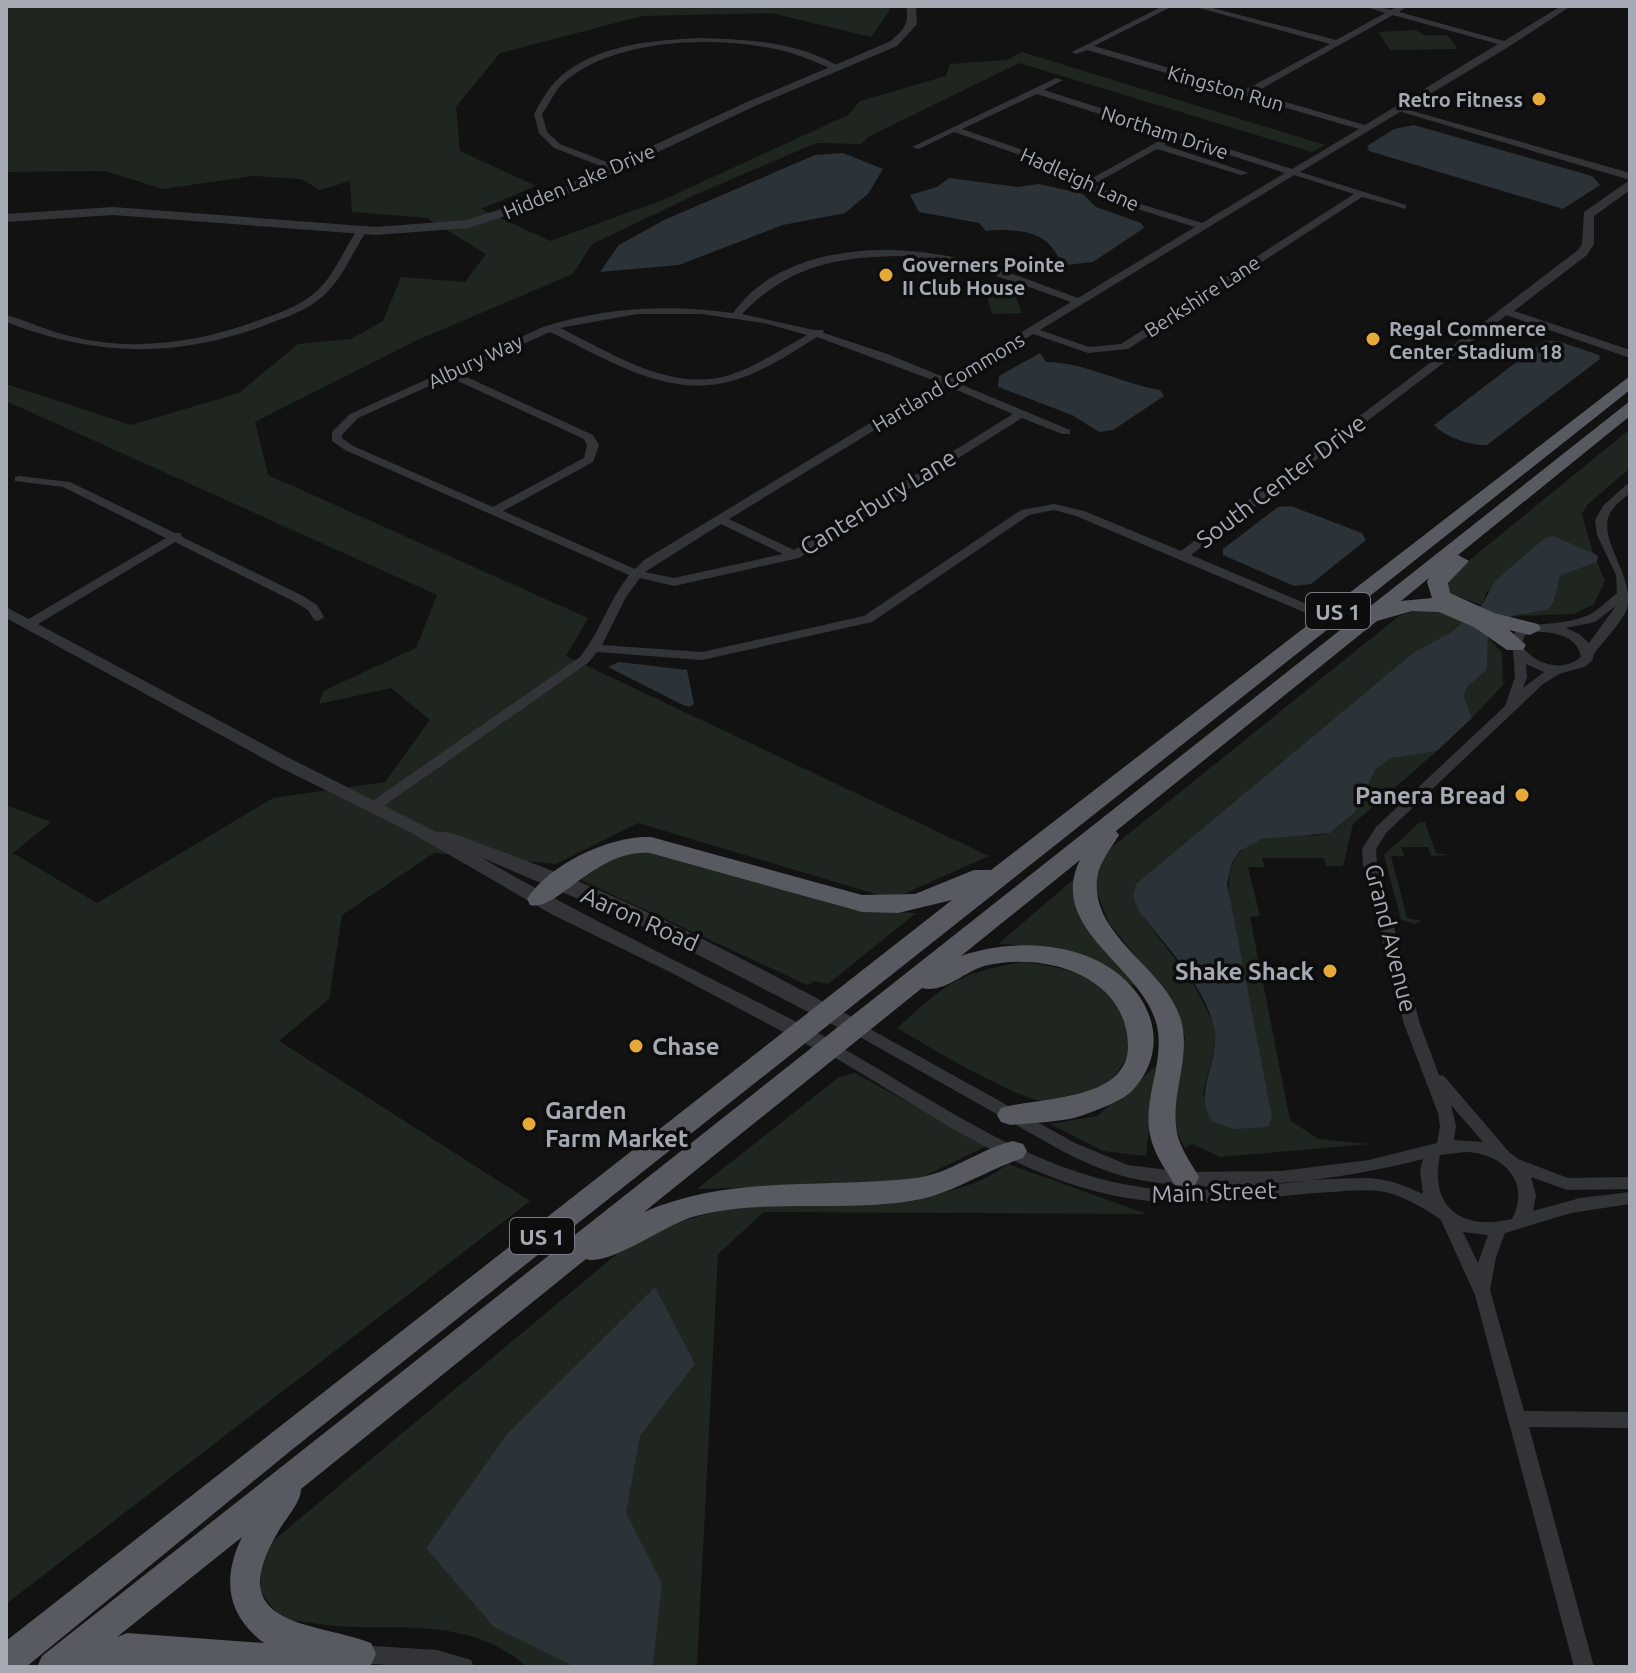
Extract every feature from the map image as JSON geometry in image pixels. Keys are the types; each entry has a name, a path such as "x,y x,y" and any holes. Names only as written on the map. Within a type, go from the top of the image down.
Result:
{"highway":[{"name":"US 1","path":"6,1662 283,1439 1630,381"},
{"name":"US 1","path":"54,1667 1630,407"},
{"path":"1452,607 1439,593 1437,582 1467,554 1505,508"},
{"path":"1363,622 1411,605 1452,607 1527,638"},
{"path":"1116,820 1088,868 1085,895 1095,920 1157,997 1168,1018 1171,1048 1161,1128 1168,1152 1185,1177"},
{"path":"539,899 608,847 635,842 853,903 898,906 945,895 1045,842"},
{"path":"882,1007 963,965 1009,954 1066,960 1100,974 1119,987 1133,1002 1144,1028 1143,1055 1128,1080 1102,1100 1081,1108 1011,1115"},
{"path":"511,1302 624,1234 679,1210 747,1196 920,1188 946,1181 989,1158 1013,1151"},
{"path":"304,1467 252,1544 244,1579 249,1604 255,1615 274,1631 359,1654"},
{"path":"88,1667 127,1649 274,1659 359,1654"}],"street":[{"name":"Hidden Lake Drive","path":"6,218 113,211 362,230 468,224 518,210 893,44 912,29 915,21 911,6"},
{"path":"1076,52 1169,6"},
{"path":"1196,6 1336,43"},
{"path":"1367,6 1507,44"},
{"path":"1245,94 1404,6"},
{"name":"Hartland Commons","path":"373,807 584,660 595,648 620,594 635,573 1567,6"},
{"path":"614,168 557,146 543,133 538,114 560,80 585,63 619,52 705,41 786,49 837,68"},
{"name":"Kingston Run","path":"1087,47 1366,128"},
{"path":"916,147 1059,80"},
{"name":"Northam Drive","path":"1037,91 1403,207"},
{"path":"1399,108 1630,177"},
{"name":"Hadleigh Lane","path":"956,130 1040,159 1115,199 1203,227"},
{"path":"1086,185 1174,136"},
{"path":"1156,146 1244,173"},
{"name":"South Center Drive","path":"595,648 702,656 861,621 1015,519 1041,508 1074,510 1182,556 1583,252 1588,244 1585,223 1588,215 1630,184"},
{"name":"Berkshire Lane","path":"1033,331 1088,350 1124,347 1361,194"},
{"path":"6,318 46,336 101,346 147,347 221,336 294,309 321,293 362,230"},
{"path":"737,314 757,291 778,277 828,261 873,256 956,261 1079,302"},
{"path":"1525,297 1530,311 1544,326"},
{"name":"Albury Way","path":"635,573 349,448 336,439 338,428 354,416 551,328 588,318 644,311 737,314 819,332 1066,432"},
{"path":"1504,312 1630,354"},
{"path":"551,328 665,379 686,383 732,378 819,332"},
{"path":"449,373 589,437 593,445 589,460 492,512"},
{"name":"Canterbury Lane","path":"635,573 674,582 795,555 1020,414"},
{"path":"19,479 66,484 177,536 299,599 318,617"},
{"path":"1527,638 1586,622 1625,593 1622,575 1603,535 1601,520 1607,508 1630,487"},
{"path":"721,519 795,555"},
{"path":"29,624 177,536"},
{"path":"1182,556 1329,618"},
{"name":"Grand Avenue","path":"1438,1151 1448,1120 1412,1024 1370,864 1369,849 1381,830 1538,681 1556,670 1582,664 1621,610 1625,593"},
{"name":"Aaron Road","path":"6,612 287,764 416,828 539,899 830,1048"},
{"path":"1527,638 1577,637 1589,651"},
{"path":"1527,638 1533,664 1556,670"},
{"name":"Grand Avenue","path":"1507,711 1520,682 1527,638"},
{"name":"Aaron Road","path":"416,828 560,883 729,959 856,1028"},
{"name":"Main Street","path":"856,1028 1106,1164 1141,1173 1185,1177 1338,1171 1438,1151"},
{"name":"Main Street","path":"830,1048 1013,1151 1062,1175 1138,1194 1190,1195 1369,1185 1397,1189 1441,1212"},
{"name":"Grand Avenue","path":"1433,1074 1511,1160"},
{"path":"1584,1667 1484,1295 1426,1180 1438,1151 1479,1146 1567,1184 1630,1183"},
{"path":"1511,1160 1529,1196 1518,1223"},
{"path":"1441,1212 1473,1226 1499,1228 1562,1209 1630,1198"},
{"path":"1484,1295 1487,1257 1499,1228"},
{"path":"1517,1419 1630,1420"},
{"path":"359,1654 437,1659 464,1667"}],"shaded area":[{"path":"6,6 889,6 890,10 871,37 771,13 642,16 500,53 456,107 460,151 536,186 481,209 550,241 665,199 848,115 860,101 946,76 950,64 1007,60 1022,52 1325,145 1312,152 1019,63 868,137 861,144 816,143 695,195 592,244 573,274 415,341 255,422 268,475 588,618 566,656 989,856 892,899 638,823 556,864 434,853 342,915 329,999 279,1041 530,1201 6,1604 6,805 51,822 13,853 97,903 273,798 385,782 430,720 391,688 319,704 323,691 416,648 437,595 6,401 6,384 131,425 239,393 298,344 351,339 383,321 401,277 465,282 486,254 427,218 352,212 350,181 320,190 301,179 253,176 163,189 105,171 6,172"},
{"path":"1416,30 1424,35 1447,35 1458,49 1390,50 1378,32"},
{"path":"1414,125 1592,176 1600,185 1563,209 1369,151 1367,146 1394,129"},
{"path":"843,153 883,169 868,194 845,213 783,225 679,265 600,272 619,245 664,220 815,155"},
{"path":"949,178 1018,187 1039,184 1083,194 1096,207 1141,223 1144,228 1093,262 1066,265 1050,245 1029,233 986,231 979,223 919,212 910,195 937,187"},
{"path":"1013,289 1022,313 992,314 985,290"},
{"path":"1544,341 1558,341 1599,355 1600,359 1487,445 1459,440 1434,425"},
{"path":"1040,353 1046,362 1089,369 1160,390 1164,396 1113,430 1099,432 1072,415 998,387 999,376"},
{"path":"1630,429 1630,468 1587,505 1582,514 1593,553 1554,536 1486,593 1482,605 1448,593 1450,576"},
{"path":"1291,506 1362,533 1366,540 1311,584 1294,586 1223,555 1223,549 1278,507"},
{"path":"1554,536 1598,556 1597,562 1560,576 1554,602 1547,610 1512,616 1488,637 1487,670 1467,687 1464,696 1472,718 1437,751 1390,758 1375,770 1355,812 1330,833 1262,839 1240,851 1232,863 1227,883 1272,1117 1268,1127 1234,1129 1213,1122 1205,1098 1214,1049 1213,1023 1191,978 1138,910 1133,896 1136,884 1414,652 1450,633 1482,605 1495,581 1545,538"},
{"path":"1597,562 1605,581 1594,604 1574,614 1513,616 1547,610 1554,602 1560,576"},
{"path":"1416,610 1440,610 1465,620 1450,633 1414,652 1137,884 1133,895 1138,910 1193,983 1214,1024 1216,1041 1203,1094 1214,1122 1231,907 1230,876 1239,854 1247,846 1272,837 1317,835 1332,831 1349,815 1378,766 1393,757 1437,751 1353,824 1343,866 1326,866 1324,858 1262,858 1264,867 1248,867 1260,916 1250,917 1290,1120 1318,1139 1370,1144 1220,1157 1192,1144 1185,1148 1173,1123 1185,1037 1172,1001 1109,923 1094,885 1107,851 1399,616"},
{"path":"1488,637 1502,653 1503,685 1472,718 1464,696 1467,687 1487,670"},
{"path":"619,662 687,670 694,704 690,707 683,705 608,667"},
{"path":"1420,822 1425,822 1436,853 1449,855 1431,856 1428,847 1401,847 1404,856 1391,856 1407,918 1422,921 1415,924 1401,920 1384,855"},
{"path":"644,849 853,910 916,913 828,984 815,981 807,985 581,880 615,854"},
{"path":"1073,880 1081,914 1140,989 1058,948 998,944"},
{"path":"1023,962 1061,969 1098,982 1118,998 1129,1015 1132,1032 1130,1049 1122,1065 1111,1079 1080,1099 1062,1104 1046,1103 1026,1096 979,1075 897,1028 941,991 967,976"},
{"path":"1156,1066 1146,1156 1103,1151 1050,1124 1097,1116"},
{"path":"855,1073 987,1146 920,1178 882,1183 697,1189 839,1077"},
{"path":"1008,1164 1147,1214 764,1212 718,1254 697,1667 527,1667 488,1642 468,1635 425,1628 338,1626 282,1619 261,1593 261,1551 630,1243 686,1220 731,1208 778,1203 882,1200 950,1191 981,1180"},
{"path":"655,1287 695,1364 640,1436 626,1513 662,1584 653,1664 650,1667 575,1667 494,1627 426,1548 508,1433"}],"place":[{"name":"Retro Fitness","path":"1539,99"},
{"name":"Governers Pointe II Club House","path":"886,275"},
{"name":"Regal Commerce Center Stadium 18","path":"1373,339"},
{"name":"Panera Bread","path":"1522,795"},
{"name":"Shake Shack","path":"1330,971"},
{"name":"Chase","path":"636,1046"},
{"name":"Garden Farm Market","path":"529,1124"}]}
